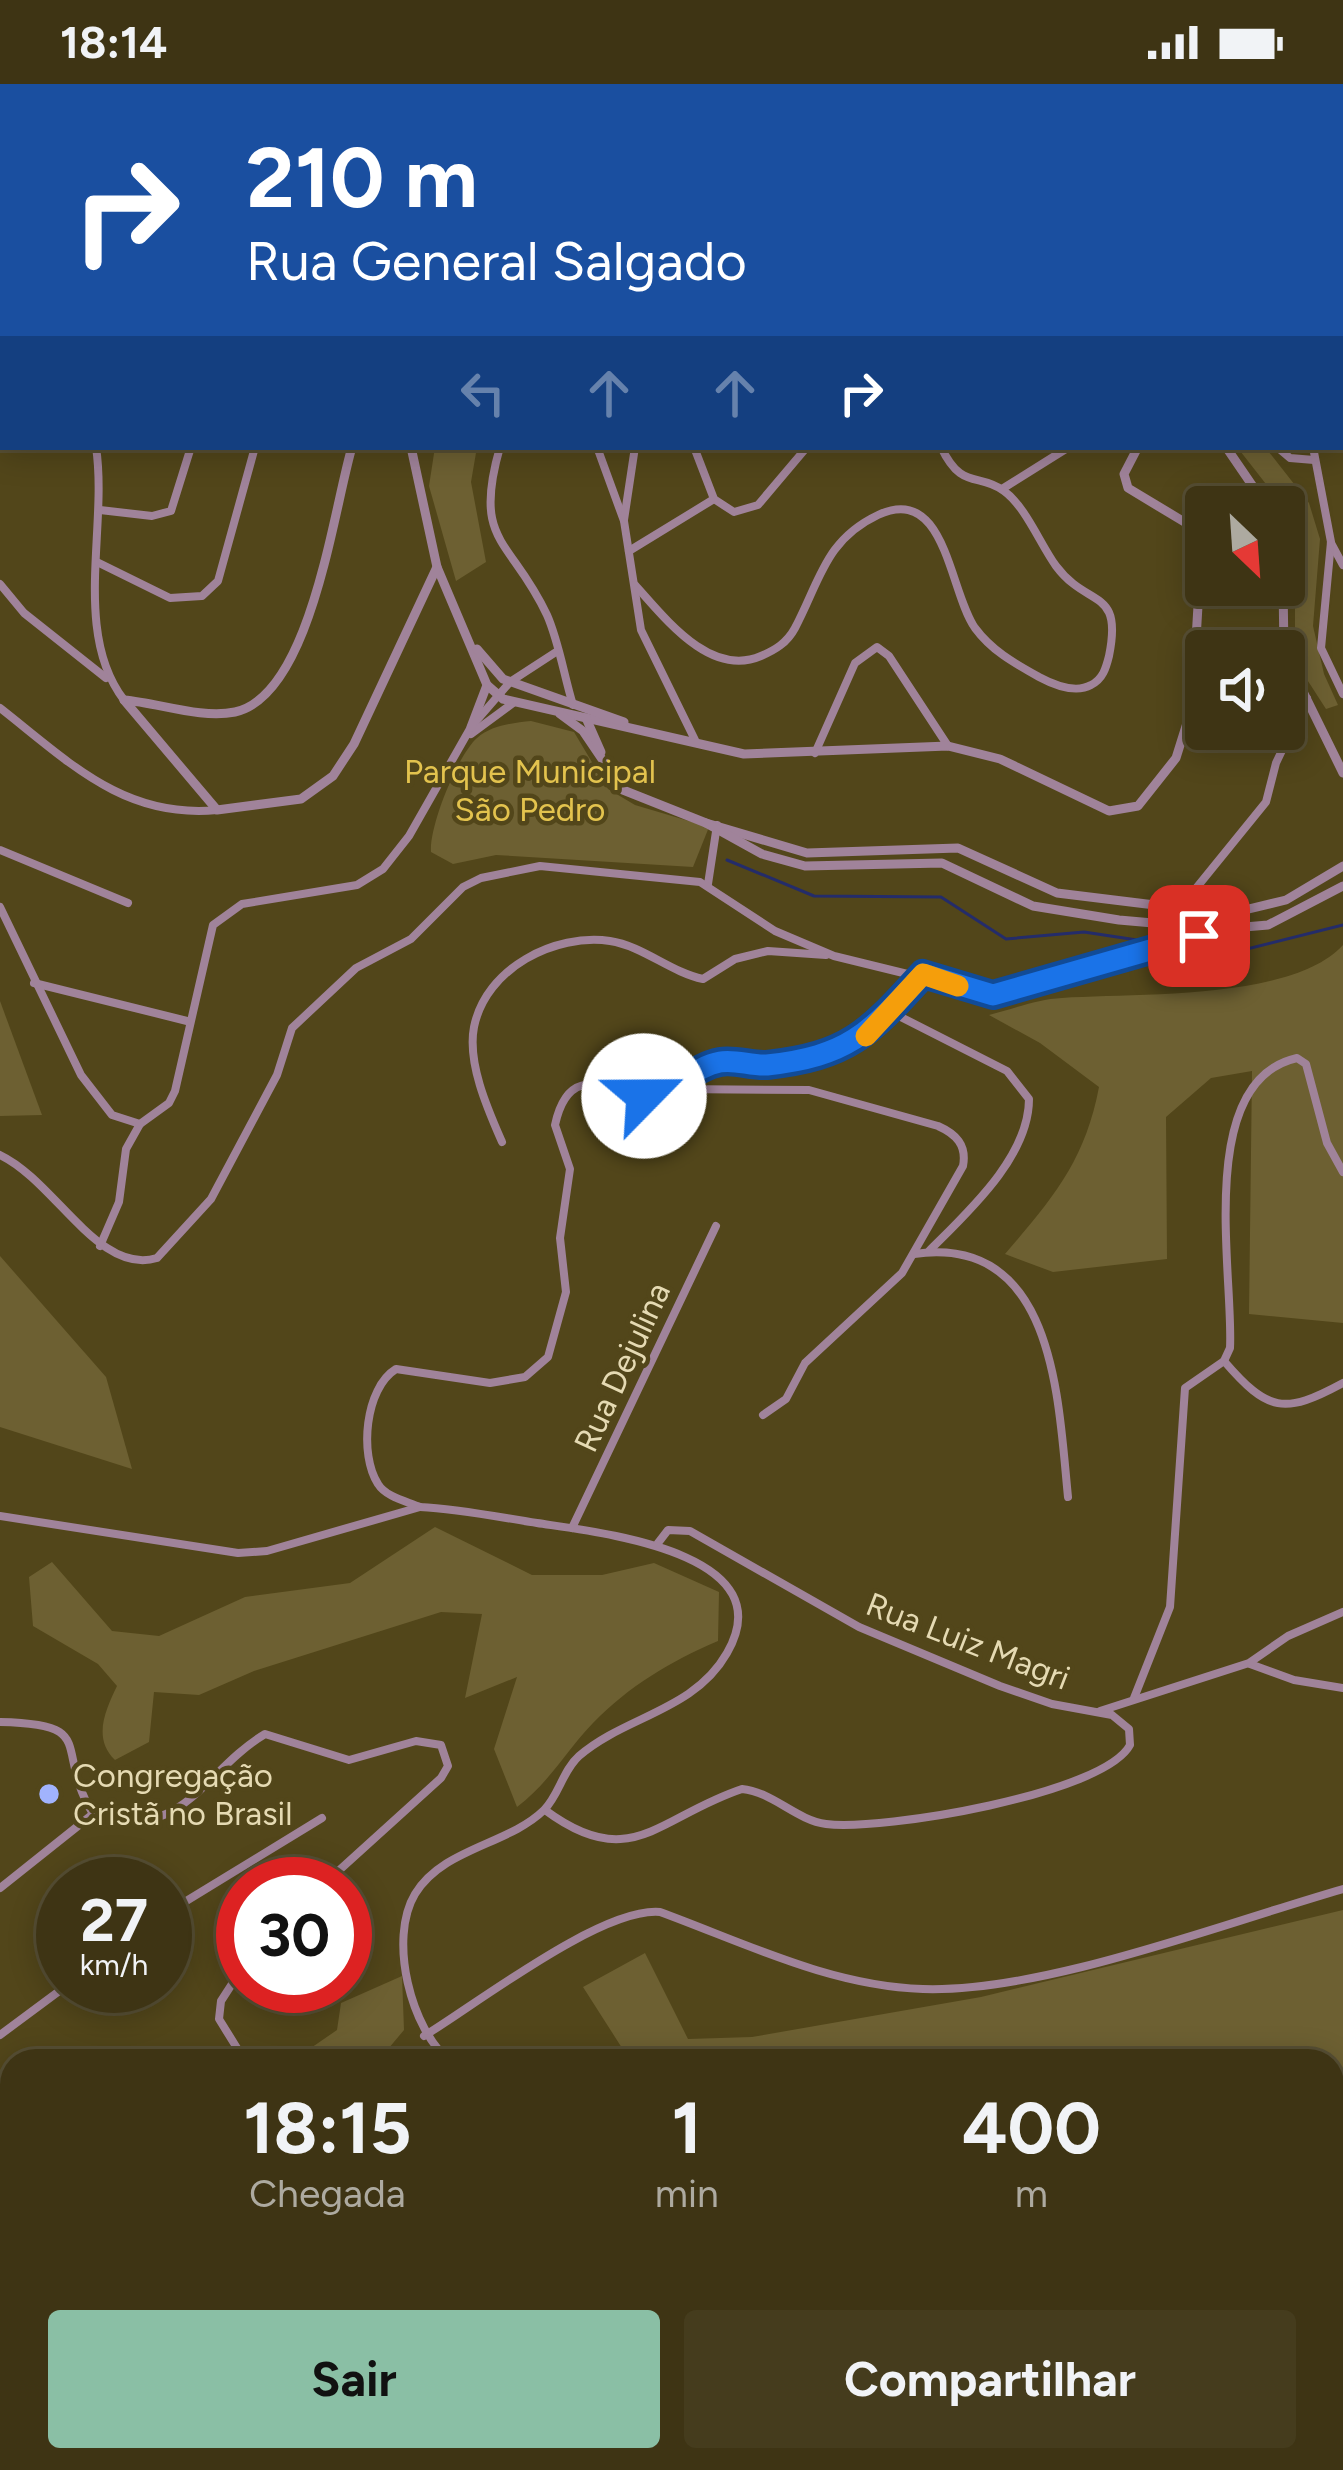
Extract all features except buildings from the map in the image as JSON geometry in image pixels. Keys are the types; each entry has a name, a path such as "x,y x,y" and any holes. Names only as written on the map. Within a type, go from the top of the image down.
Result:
{"street":[{"path":"96,450 97,624 110,681"},
{"path":"100,510 152,515 172,511 190,450"},
{"path":"99,562 170,598 202,596 218,581 254,450"},
{"path":"124,700 225,713 244,709 273,686 310,612 351,450"},
{"path":"412,450 436,567 487,686 513,703 551,711 580,710 647,732"},
{"path":"499,450 486,499 493,529 546,613 556,652 603,763"},
{"path":"598,450 624,521 645,640 694,740"},
{"path":"624,521 635,450"},
{"path":"695,450 714,499 734,512 750,510 803,450"},
{"path":"635,585 698,648 718,658 752,660 788,640 836,542 882,513 908,509 929,521 971,623 988,644 1046,681 1085,688 1106,667 1115,618 1106,604 1065,577 1002,489 962,476 944,450"},
{"path":"1002,489 1064,450"},
{"path":"470,640 496,674 618,726 744,754 948,746 1000,759 1109,812 1138,806 1176,758 1197,680 1201,555 1193,532 1179,516 1128,488 1124,474 1136,450"},
{"path":"1228,450 1253,486"},
{"path":"1281,450 1290,458 1314,460"},
{"path":"1312,450 1330,542 1322,648 1343,694"},
{"path":"629,551 714,499"},
{"path":"1330,542 1343,565"},
{"path":"0,708 112,794 167,811 301,800 333,776 354,744 436,567"},
{"path":"0,584 24,613 110,681 218,810"},
{"path":"815,753 855,663 877,647 889,656 948,746"},
{"path":"100,1246 119,1202 126,1149 140,1124 169,1103 175,1091 207,935 221,916 251,901 345,888 370,878 409,836 472,727 510,682 556,652"},
{"path":"472,727 487,686"},
{"path":"551,711 556,696"},
{"path":"1306,698 1343,773"},
{"path":"1180,908 1266,802 1276,763 1306,698"},
{"path":"461,744 513,703"},
{"path":"551,711 583,731 623,790 805,866 918,862 954,867 1055,912 1222,929 1268,925 1343,886"},
{"path":"598,743 606,730 618,726"},
{"path":"713,826 807,853 920,847 976,852 1058,893 1228,914 1263,909 1343,866"},
{"path":"709,884 713,826"},
{"path":"918,862 920,847"},
{"path":"0,850 128,903"},
{"path":"0,1156 40,1180 116,1258 140,1262 171,1248 211,1198 277,1075 292,1028 356,968 434,920 463,887 540,866 709,884 775,932 834,956"},
{"path":"1318,901 1319,881"},
{"path":"0,907 34,983 97,1099 112,1115 140,1124"},
{"path":"502,1142 480,1081 474,1026 492,992 527,956 564,940 614,941 703,980 735,959 768,951 834,956 923,974 993,995 1222,929"},
{"path":"671,1089 718,1062 765,1065 865,1036 923,974"},
{"path":"34,983 187,1021"},
{"path":"890,1011 1007,1071 1029,1099 1026,1130 1018,1145 964,1216 929,1251"},
{"path":"1134,1698 1170,1607 1186,1388 1224,1361 1230,1348 1224,1194 1240,1115 1273,1067 1302,1060 1330,1153 1343,1172"},
{"path":"438,2049 424,2036 412,1996 403,1928 414,1896 438,1870 544,1810 580,1755 691,1692 734,1640 736,1606 726,1583 658,1543 419,1508 388,1493 376,1481 368,1418 380,1383 406,1367 462,1382 517,1380 539,1367 556,1343 566,1292 560,1238 570,1168 555,1125 560,1110 593,1081 644,1096 671,1089 818,1091 951,1132 961,1142 963,1166 889,1289 805,1363 786,1399 763,1415"},
{"name":"Rua Dejulina","path":"572,1528 716,1226"},
{"path":"912,1254 929,1251 981,1258 1018,1290 1057,1388 1068,1497"},
{"path":"1224,1361 1250,1391 1274,1404 1302,1405 1343,1383"},
{"path":"0,1516 247,1553 419,1508"},
{"name":"Rua Luiz Magri","path":"658,1543 668,1530 690,1531 859,1627 1000,1686 1052,1704 1099,1712 1249,1663 1288,1636 1343,1612"},
{"path":"1249,1663 1294,1680 1343,1688"},
{"path":"544,1810 574,1830 616,1842 742,1790 831,1824 952,1814 1117,1763 1130,1745 1130,1729 1099,1712"},
{"path":"0,1722 51,1724 68,1736 74,1778 93,1814"},
{"path":"0,1888 93,1814 138,1822 159,1818 215,1781 265,1734 349,1760 416,1741 441,1745 448,1766 441,1778 354,1857"},
{"path":"192,1898 322,1817"},
{"path":"424,2036 583,1936 640,1910 660,1912 810,1969 921,1990 1003,1983 1343,1889"},
{"path":"0,2036 36,2009"},
{"path":"220,2013 238,2049"}],"green space":[{"path":"435,450 476,450 471,482 486,562 456,581 429,486"},
{"path":"1239,450 1267,450 1296,486 1268,486"},
{"path":"1305,498 1320,539 1313,626 1324,674 1338,705 1326,709 1306,678 1305,630 1295,630 1295,606 1305,606"},
{"name":"Parque Municipal São Pedro","path":"531,721 574,732 608,789 635,805 709,827 693,867 496,855 453,864 431,852 439,810 469,747 489,730"},
{"path":"1343,945 1343,1323 1249,1314 1252,1071 1211,1078 1166,1117 1167,1259 1053,1272 1005,1254 1076,1158 1099,1087 1040,1043 989,1015 1053,999 1251,985 1319,963"},
{"path":"0,1001 42,1115 0,1116"},
{"path":"0,1256 106,1377 132,1469 0,1427"},
{"path":"435,1527 532,1575 602,1575 654,1563 719,1592 718,1641 667,1666 621,1697 517,1807 494,1749 517,1677 465,1698 482,1614 441,1612 254,1671 199,1695 154,1692 149,1742 115,1760 103,1733 117,1686 98,1664 33,1626 29,1577 52,1562 112,1631 159,1636 245,1597 350,1583"},
{"path":"1343,1910 1343,2049 621,2049 583,1987 645,1953 688,2039 752,2037 981,1997"},
{"path":"402,1976 404,2030 388,2049 309,2049 337,2030 340,2013 372,2013 372,1989"}],"waterway":[{"path":"727,860 814,896 941,897 1006,939 1084,932 1137,940"},
{"path":"1173,956 1223,955 1343,925"}],"slow traffic":[{"path":"866,1036 923,974 958,986"}],"place":[{"name":"Congregação Cristã no Brasil","path":"49,1794"}],"route":[{"path":"644,1096 671,1089 718,1062 753,1066 789,1062 853,1042 874,1030 923,974 993,995 1199,936"}]}
